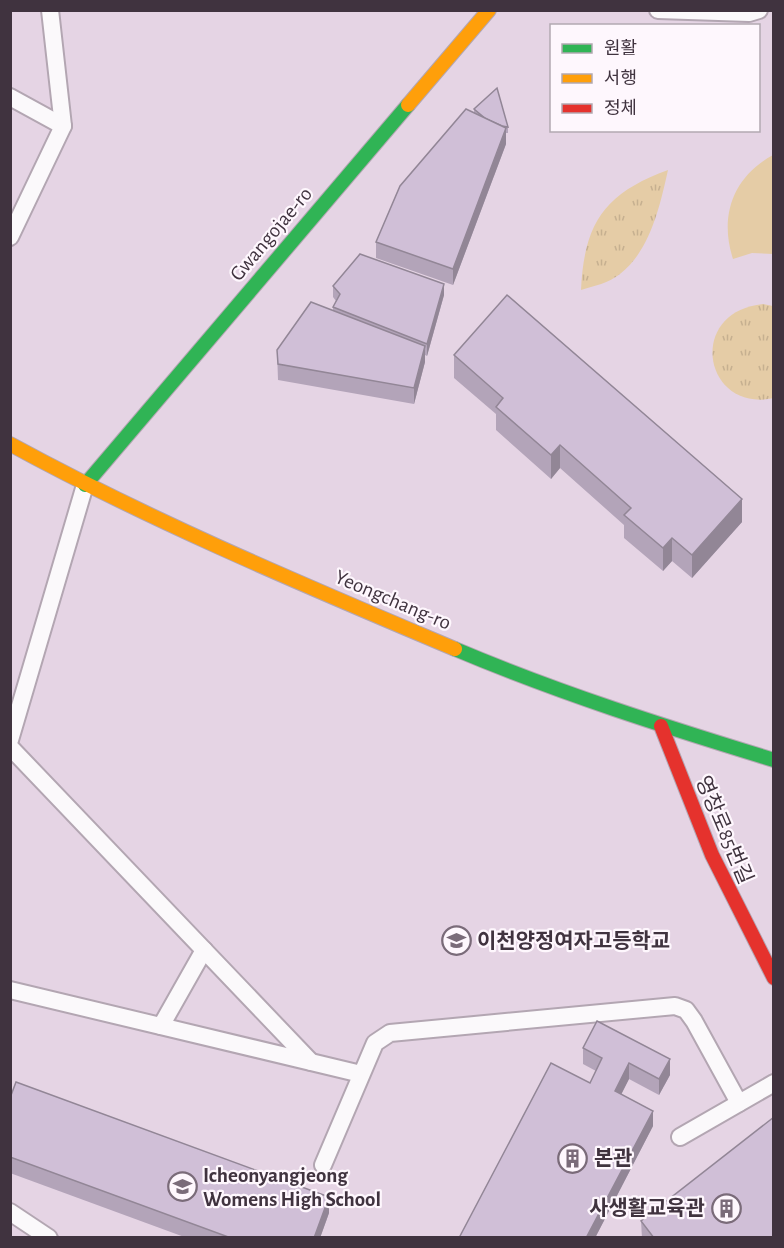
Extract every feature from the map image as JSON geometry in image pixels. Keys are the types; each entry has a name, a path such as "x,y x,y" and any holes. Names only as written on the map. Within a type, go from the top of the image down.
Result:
{"street":[{"name":"Gwangojae-ro","path":"85,485 489,10"},
{"name":"Yeongchang-ro","path":"10,444 85,485 292,580 537,684 661,726 774,760"},
{"name":"영창로85번길","path":"661,726 700,833 736,912 774,978"}],"lane":[{"path":"10,237 63,126 50,10"},
{"path":"658,10 749,13 759,10"},
{"path":"10,97 63,126"},
{"path":"10,740 85,485"},
{"path":"10,747 311,1062"},
{"path":"161,1026 204,950"},
{"path":"10,990 361,1074"},
{"path":"323,1165 375,1043 390,1033 675,1006 686,1010 739,1103"},
{"path":"680,1137 774,1083"},
{"path":"10,1212 49,1238"}],"green space":[{"path":"773,155 773,254 752,253 733,259 728,228 733,199 748,174"},
{"path":"668,170 657,213 639,253 616,277 581,290 587,246 602,214 628,189"},
{"path":"763,304 773,306 774,398 750,399 732,391 719,377 713,360 714,341 722,324 738,311"}],"building":[{"path":"497,88 508,127 486,119 474,109"},
{"path":"466,109 506,128 453,269 376,242 400,186"},
{"path":"360,254 444,284 427,344 333,307 340,294 333,286"},
{"path":"507,295 742,499 692,555 672,538 663,548 624,515 631,508 560,445 551,455 496,407 503,398 454,355"},
{"path":"311,302 425,346 414,388 278,364 277,350"},
{"name":"본관","path":"597,1021 670,1059 659,1079 629,1063 615,1091 653,1111 586,1238 459,1238 551,1063 590,1083 602,1058 583,1048"},
{"path":"16,1082 329,1197 314,1238 231,1238 10,1157 10,1098"},
{"name":"사생활교육관","path":"774,1117 774,1238 654,1238 641,1221"}],"traffic: fast":[{"path":"85,485 408,105"},
{"path":"455,649 613,709 774,760"}],"traffic: slow":[{"path":"408,105 489,10"},
{"path":"10,444 174,526 286,577 455,649"}],"traffic: jam":[{"path":"661,726 712,855 774,978"}],"place":[{"name":"이천양정여자고등학교","path":"456,941"},
{"name":"본관","path":"573,1158"},
{"name":"Icheonyangjeong Womens High School","path":"182,1187"},
{"name":"사생활교육관","path":"726,1208"}]}
